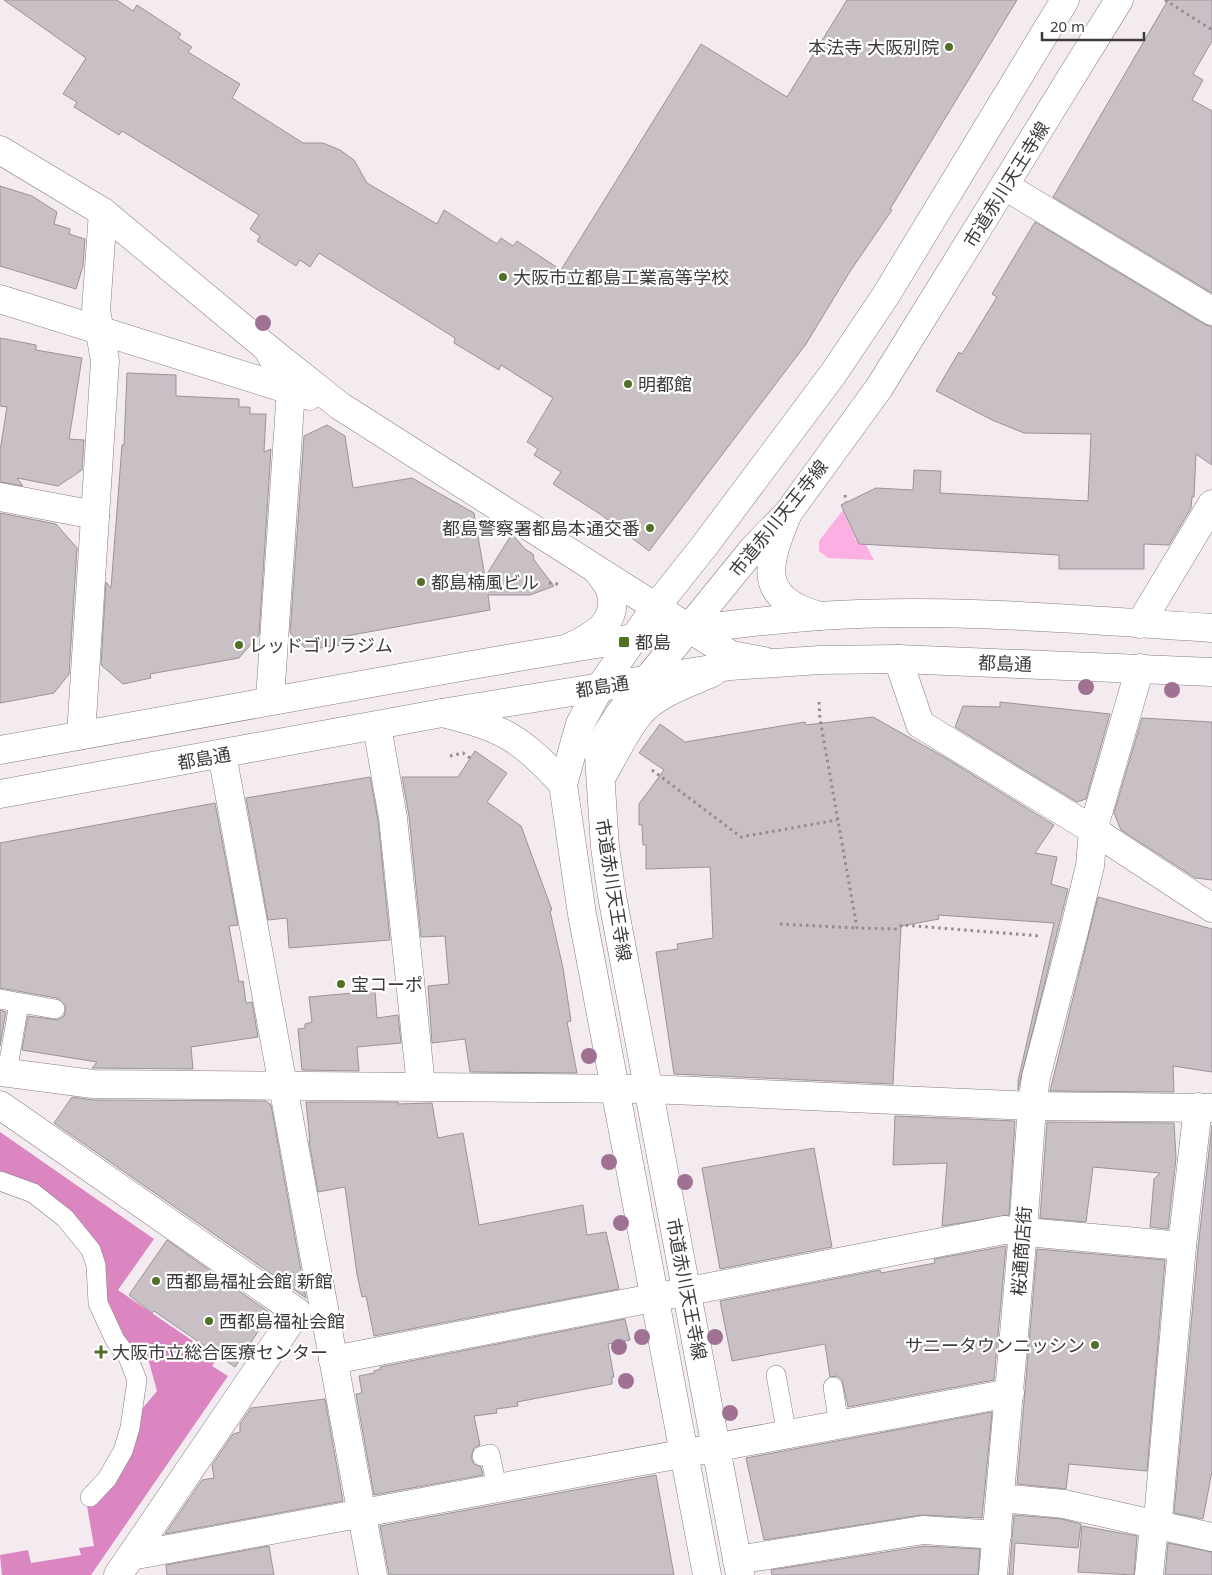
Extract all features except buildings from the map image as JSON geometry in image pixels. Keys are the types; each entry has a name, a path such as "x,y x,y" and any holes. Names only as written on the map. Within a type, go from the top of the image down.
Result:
{"street":[{"name":"市道赤川天王寺線","path":"707,1575 575,874 563,784 580,724 600,686 655,608 705,545 833,374 886,295 1065,0"},
{"name":"市道赤川天王寺線","path":"738,1567 606,856 599,756 604,738 646,679 753,549 788,513 879,388 1120,0"},
{"path":"0,150 103,212 340,406 731,655 774,663"},
{"path":"1006,186 1212,311"},
{"path":"81,735 105,362 101,330 96,310 103,212"},
{"path":"0,298 340,406"},
{"path":"267,348 291,390 270,699"},
{"path":"0,497 95,515"},
{"path":"1140,624 1212,504"},
{"path":"788,513 773,550 772,581 787,602 798,610 820,616"},
{"path":"567,649 589,638 605,625 613,608 610,590 595,568"},
{"path":"0,750 270,699 688,629 820,616 912,614 1212,628"},
{"path":"898,659 920,724 1205,900"},
{"name":"都島通","path":"0,794 442,713 730,666 898,659 1212,672"},
{"path":"601,778 627,732 642,711 662,696 730,666"},
{"name":"桜通商店街","path":"993,1575 1036,1077 1090,866 1093,830 1140,668"},
{"path":"442,713 500,730 520,742 563,784"},
{"path":"377,726 393,818 421,1086"},
{"path":"222,754 373,1575"},
{"path":"3,1072 93,1084 614,1088 1032,1106 1205,1108 1182,1246 1158,1519 1154,1526 1149,1575"},
{"path":"0,1106 297,1312"},
{"path":"333,1360 1004,1230 1182,1246"},
{"path":"124,1565 297,1312 324,1307"},
{"path":"124,1565 362,1513 1010,1393"},
{"path":"1000,1498 1064,1504 1154,1526 1212,1537"},
{"path":"738,1567 923,1530 997,1535"}],"lane":[{"path":"0,999 55,1009"},
{"path":"3,1072 19,1002"},
{"path":"0,1181 33,1193 65,1218 91,1250 96,1265 98,1303 115,1340 128,1356 138,1380 130,1428 123,1450 107,1479 90,1497"},
{"path":"776,1375 787,1435"},
{"path":"833,1386 838,1425"},
{"path":"482,1456 490,1454 497,1488"}],"path":[{"path":"1164,0 1212,30"},
{"path":"845,494 846,502"},
{"path":"819,702 837,820 857,928"},
{"path":"450,756 463,753 470,758"},
{"path":"652,770 741,837 837,820"},
{"path":"780,924 896,930 902,925 1073,935"}],"shaded area":[{"path":"843,510 856,540 861,536 874,560 828,558 819,551 819,541"},
{"path":"0,1132 154,1239 118,1290 193,1341 191,1344 216,1360 212,1366 228,1376 91,1575 2,1575 0,1555 28,1550 31,1563 81,1555 79,1548 94,1546 87,1506 98,1496 142,1409 157,1391 149,1362 142,1354 129,1353 107,1316 93,1245 0,1173"}],"place":[{"name":"本法寺 大阪別院","path":"949,47"},
{"name":"大阪市立都島工業高等学校","path":"503,277"},
{"name":"明都館","path":"628,384"},
{"name":"都島警察署都島本通交番","path":"650,528"},
{"name":"都島楠風ビル","path":"421,582"},
{"name":"都島","path":"624,642"},
{"name":"レッドゴリラジム","path":"239,645"},
{"name":"宝コーポ","path":"341,984"},
{"name":"西都島福祉会館 新館","path":"156,1281"},
{"name":"西都島福祉会館","path":"209,1321"},
{"name":"サニータウンニッシン","path":"1095,1345"},
{"name":"大阪市立総合医療センター","path":"101,1352"}]}
